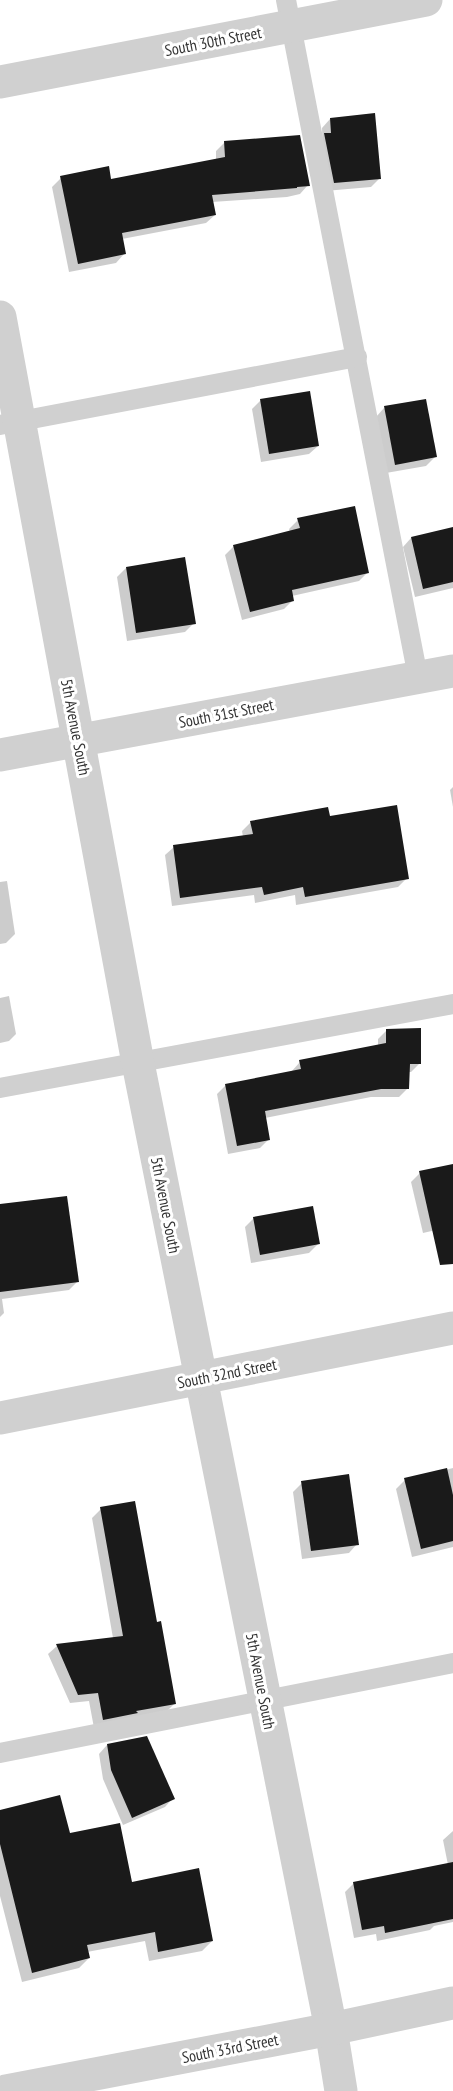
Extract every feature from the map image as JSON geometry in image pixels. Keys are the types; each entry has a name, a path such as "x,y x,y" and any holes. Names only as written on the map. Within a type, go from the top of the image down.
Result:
{"street":[{"name":"South 30th Street","path":"0,82 289,13 426,0"},
{"name":"5th Avenue South","path":"0,317 9,423 78,741 138,1063 331,2029 341,2091"},
{"name":"South 31st Street","path":"0,755 453,671"},
{"name":"South 32nd Street","path":"0,1418 453,1328"},
{"name":"South 33rd Street","path":"6,2091 331,2029 453,2003"}],"lane":[{"path":"289,13 418,677"},
{"path":"9,423 357,357"},
{"path":"0,1088 453,1005"},
{"path":"0,1753 453,1662"}],"building":[{"path":"375,113 381,179 334,183 324,133 331,133 330,118"},
{"path":"300,135 310,186 212,195 216,215 122,233 126,254 78,264 60,176 109,166 111,179 225,157 224,141"},
{"path":"310,391 319,446 269,454 260,399"},
{"path":"426,399 437,457 395,465 384,406"},
{"path":"355,506 369,573 292,590 294,601 250,612 233,545 300,528 297,518"},
{"path":"453,527 453,582 423,589 411,537"},
{"path":"185,557 196,624 136,633 126,567"},
{"path":"397,805 409,879 305,897 303,887 264,895 262,887 180,898 173,845 253,834 250,821 328,807 330,816"},
{"path":"421,1028 421,1064 410,1064 409,1089 381,1089 265,1111 270,1140 237,1146 225,1084 301,1069 299,1060 386,1043 386,1029"},
{"path":"453,1164 453,1264 440,1265 419,1171"},
{"path":"67,1196 79,1282 0,1292 0,1204"},
{"path":"313,1206 320,1244 260,1255 253,1217"},
{"path":"447,1468 453,1495 453,1541 421,1549 404,1478"},
{"path":"349,1474 359,1545 311,1551 301,1481"},
{"path":"135,1501 157,1622 161,1621 176,1704 103,1720 98,1693 78,1695 56,1644 123,1636 100,1507"},
{"path":"147,1736 175,1799 132,1818 111,1770 107,1744"},
{"path":"60,1795 70,1833 120,1823 132,1882 199,1868 213,1941 158,1952 155,1932 87,1945 90,1958 32,1973 0,1844 0,1810"},
{"path":"453,1862 453,1919 385,1933 384,1926 362,1930 353,1882"}]}
